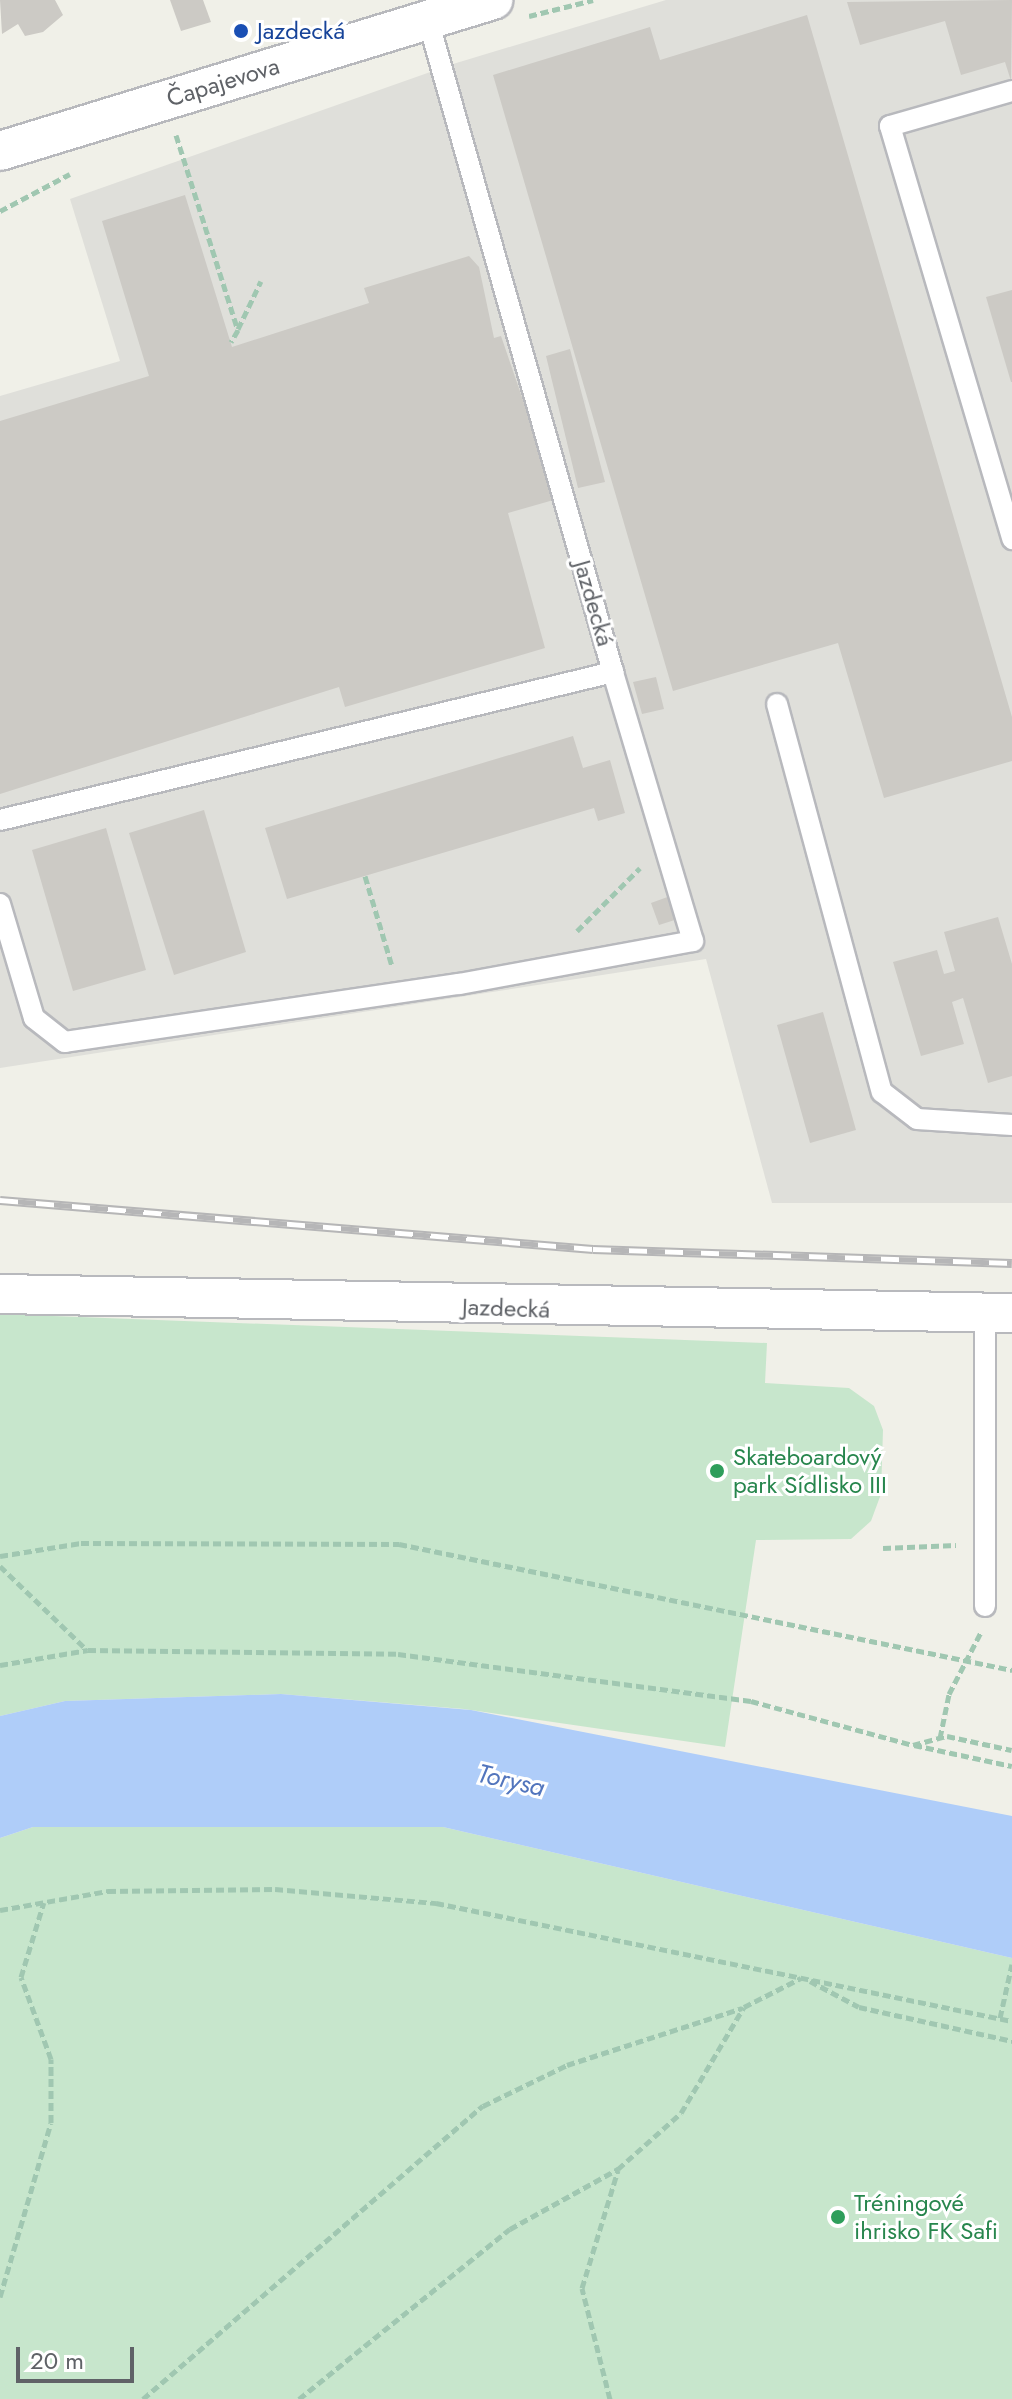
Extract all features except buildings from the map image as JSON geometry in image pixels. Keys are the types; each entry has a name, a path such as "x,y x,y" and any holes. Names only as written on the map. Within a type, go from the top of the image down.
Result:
{"street":[{"name":"Čapajevova","path":"0,151 493,0"},
{"name":"Jazdecká","path":"0,1294 999,1313"}],"lane":[{"name":"Jazdecká","path":"0,820 613,672 428,20"},
{"path":"1012,91 890,126 1012,539"},
{"path":"0,904 34,1018 65,1042 401,993 693,941 613,672"},
{"path":"777,704 882,1092 917,1119 1012,1125"},
{"path":"985,1606 985,1543 999,1313"}],"path":[{"path":"174,130 238,330"},
{"path":"231,342 261,281"},
{"path":"527,972 626,887 661,838"},
{"path":"365,876 401,993"},
{"path":"0,1556 81,1543 399,1544 1012,1670"},
{"path":"883,1548 985,1543"},
{"path":"0,1566 88,1650"},
{"path":"0,1665 88,1650 259,1647 534,1668 751,1701 913,1745 1012,1766"},
{"path":"940,1738 946,1702 967,1661"},
{"path":"913,1745 940,1738 1012,1750"},
{"path":"0,1910 108,1891 275,1889 436,1903 1012,2021"},
{"path":"0,2297 51,2123 51,2059 21,1977 44,1902"},
{"path":"1000,2018 1012,1964"},
{"path":"143,2399 483,2106 567,2065 744,2007 803,1977"},
{"path":"803,1977 859,2007 1012,2041"},
{"path":"299,2399 510,2229 618,2169 681,2113 744,2007"},
{"path":"610,2399 582,2288 618,2169"}],"shaded area":[{"path":"666,0 1012,0 1012,1203 772,1203 706,959 0,1068 0,396 120,361 70,199 453,64"}],"green space":[{"path":"0,1314 767,1343 765,1383 849,1388 874,1406 883,1430 881,1494 871,1521 851,1539 756,1540 725,1747 464,1709 281,1694 65,1701 0,1716"},
{"path":"33,1827 443,1827 1012,1958 1012,2399 0,2399 0,1838"}],"water":[{"name":"Torysa","path":"281,1694 471,1710 1012,1816 1012,1958 443,1827 33,1827 0,1838 0,1716 65,1701"}],"railway":[{"path":"0,1200 593,1249 1012,1263"}],"place":[{"name":"Jazdecká","path":"241,31"},
{"name":"Skateboardový park Sídlisko III","path":"717,1471"},
{"name":"Tréningové ihrisko FK Safi","path":"838,2217"}]}
